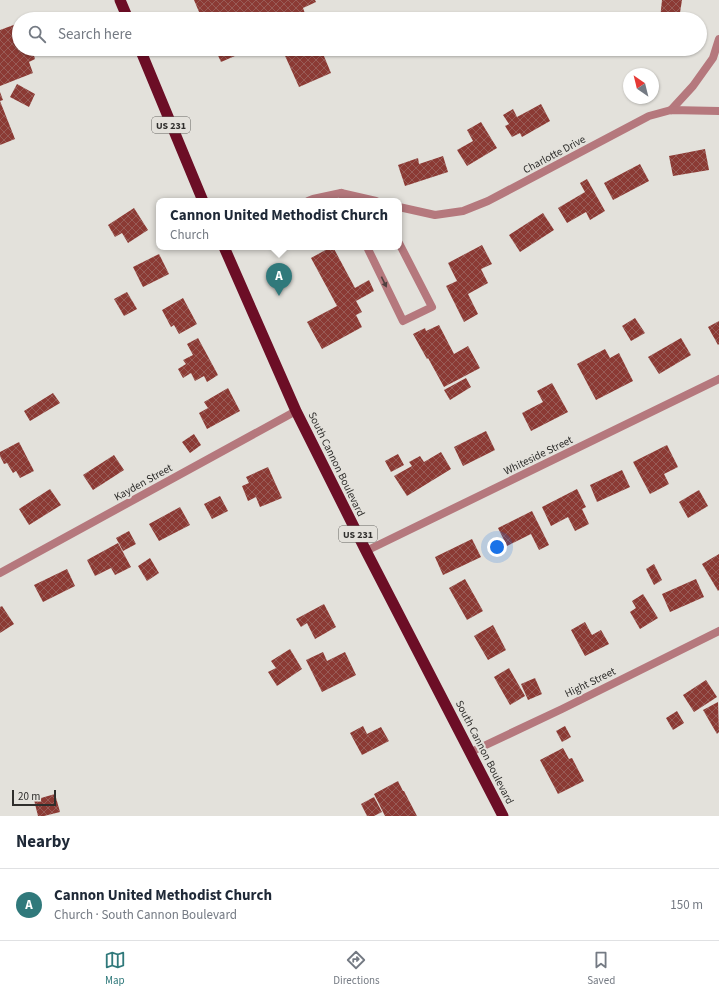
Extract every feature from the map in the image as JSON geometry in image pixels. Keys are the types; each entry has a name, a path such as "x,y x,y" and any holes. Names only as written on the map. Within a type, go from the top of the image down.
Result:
{"highway":[{"path":"120,0 125,12"},
{"name":"US 231","path":"143,56 202,198"},
{"name":"South Cannon Boulevard","path":"225,250 296,411 366,551 503,816"}],"street":[{"path":"671,110 693,86 713,58 719,39"},
{"name":"Charlotte Drive","path":"402,208 435,215 464,211 488,201 649,116 671,110 719,111"},
{"path":"318,198 341,193 363,198"},
{"path":"341,193 344,198"},
{"path":"368,250 403,321 432,307 402,248"},
{"name":"Whiteside Street","path":"366,551 719,379"},
{"name":"Kayden Street","path":"0,573 296,411"},
{"name":"Hight Street","path":"471,752 562,709 719,631"}],"building":[{"path":"194,0 315,0 316,2 303,8 304,12 199,12"},
{"path":"662,0 682,0 680,12 661,12"},
{"path":"12,26 12,56 34,56 35,59 29,62 33,73 0,86 0,30"},
{"path":"218,56 235,56 221,62"},
{"path":"285,56 324,56 331,73 299,87"},
{"path":"17,84 35,94 29,107 10,97"},
{"path":"0,92 3,100 0,101"},
{"path":"0,101 15,139 0,145"},
{"path":"541,104 550,121 522,137 520,133 512,137 505,126 509,124 503,115 513,109 517,117"},
{"path":"481,122 497,148 467,166 457,150 473,141 467,130"},
{"path":"705,149 709,170 673,176 669,156"},
{"path":"443,156 448,172 405,186 398,165 418,158 419,164"},
{"path":"640,164 649,181 613,200 604,183"},
{"path":"587,179 605,211 590,220 586,212 567,223 558,208 585,192 580,183"},
{"path":"134,208 148,230 128,243 122,233 115,237 108,225"},
{"path":"543,213 554,230 520,252 509,235"},
{"path":"482,245 492,264 481,269 488,283 468,294 478,314 464,322 446,286 457,281 448,263"},
{"path":"326,250 335,250 355,288 369,280 374,291 356,301 362,312 356,315 362,327 322,349 307,322 337,306 311,258"},
{"path":"159,254 169,274 143,287 133,267"},
{"path":"127,292 137,309 124,316 114,299"},
{"path":"183,298 197,324 179,334 174,325 171,327 162,310"},
{"path":"635,318 645,333 631,341 622,326"},
{"path":"719,321 719,344 718,345 708,327"},
{"path":"439,325 454,354 468,346 480,368 444,387 413,334 425,328 426,331"},
{"path":"198,338 218,375 207,382 204,376 195,381 191,373 183,378 178,369 186,364 183,360 193,355 187,344"},
{"path":"681,338 691,355 659,374 648,357"},
{"path":"605,349 610,358 619,353 633,381 596,400 577,364"},
{"path":"466,378 471,387 450,400 444,390"},
{"path":"552,383 568,412 531,431 522,413 543,402 537,391"},
{"path":"228,388 240,411 207,429 199,413 208,408 204,402"},
{"path":"53,393 60,403 30,421 24,411"},
{"path":"486,431 495,450 463,466 454,447"},
{"path":"194,434 201,445 190,453 182,442"},
{"path":"19,442 34,471 20,478 16,471 13,473 7,463 4,464 0,456 0,452"},
{"path":"667,445 678,467 664,474 669,484 650,494 633,462"},
{"path":"441,452 451,469 407,496 394,476 412,466 409,462 420,456 424,462"},
{"path":"398,454 404,465 391,472 385,461"},
{"path":"114,455 124,470 93,490 83,475"},
{"path":"268,467 282,498 260,507 256,497 248,501 242,486 249,483 246,477"},
{"path":"622,470 630,487 597,502 590,485"},
{"path":"50,489 61,505 29,525 19,509"},
{"path":"577,489 586,507 582,509 589,524 575,531 568,517 551,526 542,507"},
{"path":"699,490 708,506 688,518 679,502"},
{"path":"220,496 228,511 212,519 204,504"},
{"path":"180,507 190,525 159,541 149,524"},
{"path":"532,511 549,545 539,550 531,534 507,546 498,528"},
{"path":"129,531 136,544 123,551 116,538"},
{"path":"472,539 481,557 443,575 435,557"},
{"path":"118,543 131,567 115,575 111,568 95,576 87,560"},
{"path":"719,554 719,590 718,591 702,564"},
{"path":"150,558 159,573 147,581 138,566"},
{"path":"654,564 662,580 654,585 646,569"},
{"path":"67,569 75,586 43,602 34,585"},
{"path":"465,579 483,611 467,620 449,588"},
{"path":"696,579 704,597 670,612 662,594"},
{"path":"643,594 658,618 640,629 630,612 636,608 632,601"},
{"path":"324,604 336,627 315,639 307,623 301,627 296,619"},
{"path":"2,606 14,624 0,633 0,607"},
{"path":"585,622 592,635 601,630 609,644 585,656 571,630"},
{"path":"493,625 506,650 488,660 474,636"},
{"path":"290,649 302,669 277,686 268,672 276,668 271,661"},
{"path":"323,652 327,661 345,652 356,675 322,692 306,660"},
{"path":"509,668 525,696 510,705 494,677"},
{"path":"535,678 542,694 528,700 521,684"},
{"path":"706,680 717,697 694,712 683,695"},
{"path":"718,702 719,732 717,734 703,710"},
{"path":"677,711 684,723 673,730 666,718"},
{"path":"363,726 367,734 381,727 389,741 362,755 350,733"},
{"path":"565,726 571,737 562,742 556,731"},
{"path":"563,748 569,759 572,758 584,781 558,794 540,760"},
{"path":"398,781 417,816 385,816 374,794"},
{"path":"55,794 60,812 38,816 34,800"},
{"path":"374,797 382,812 374,816 367,816 361,804"}],"place":[{"name":"Cannon United Methodist Church","path":"279,296"}]}
